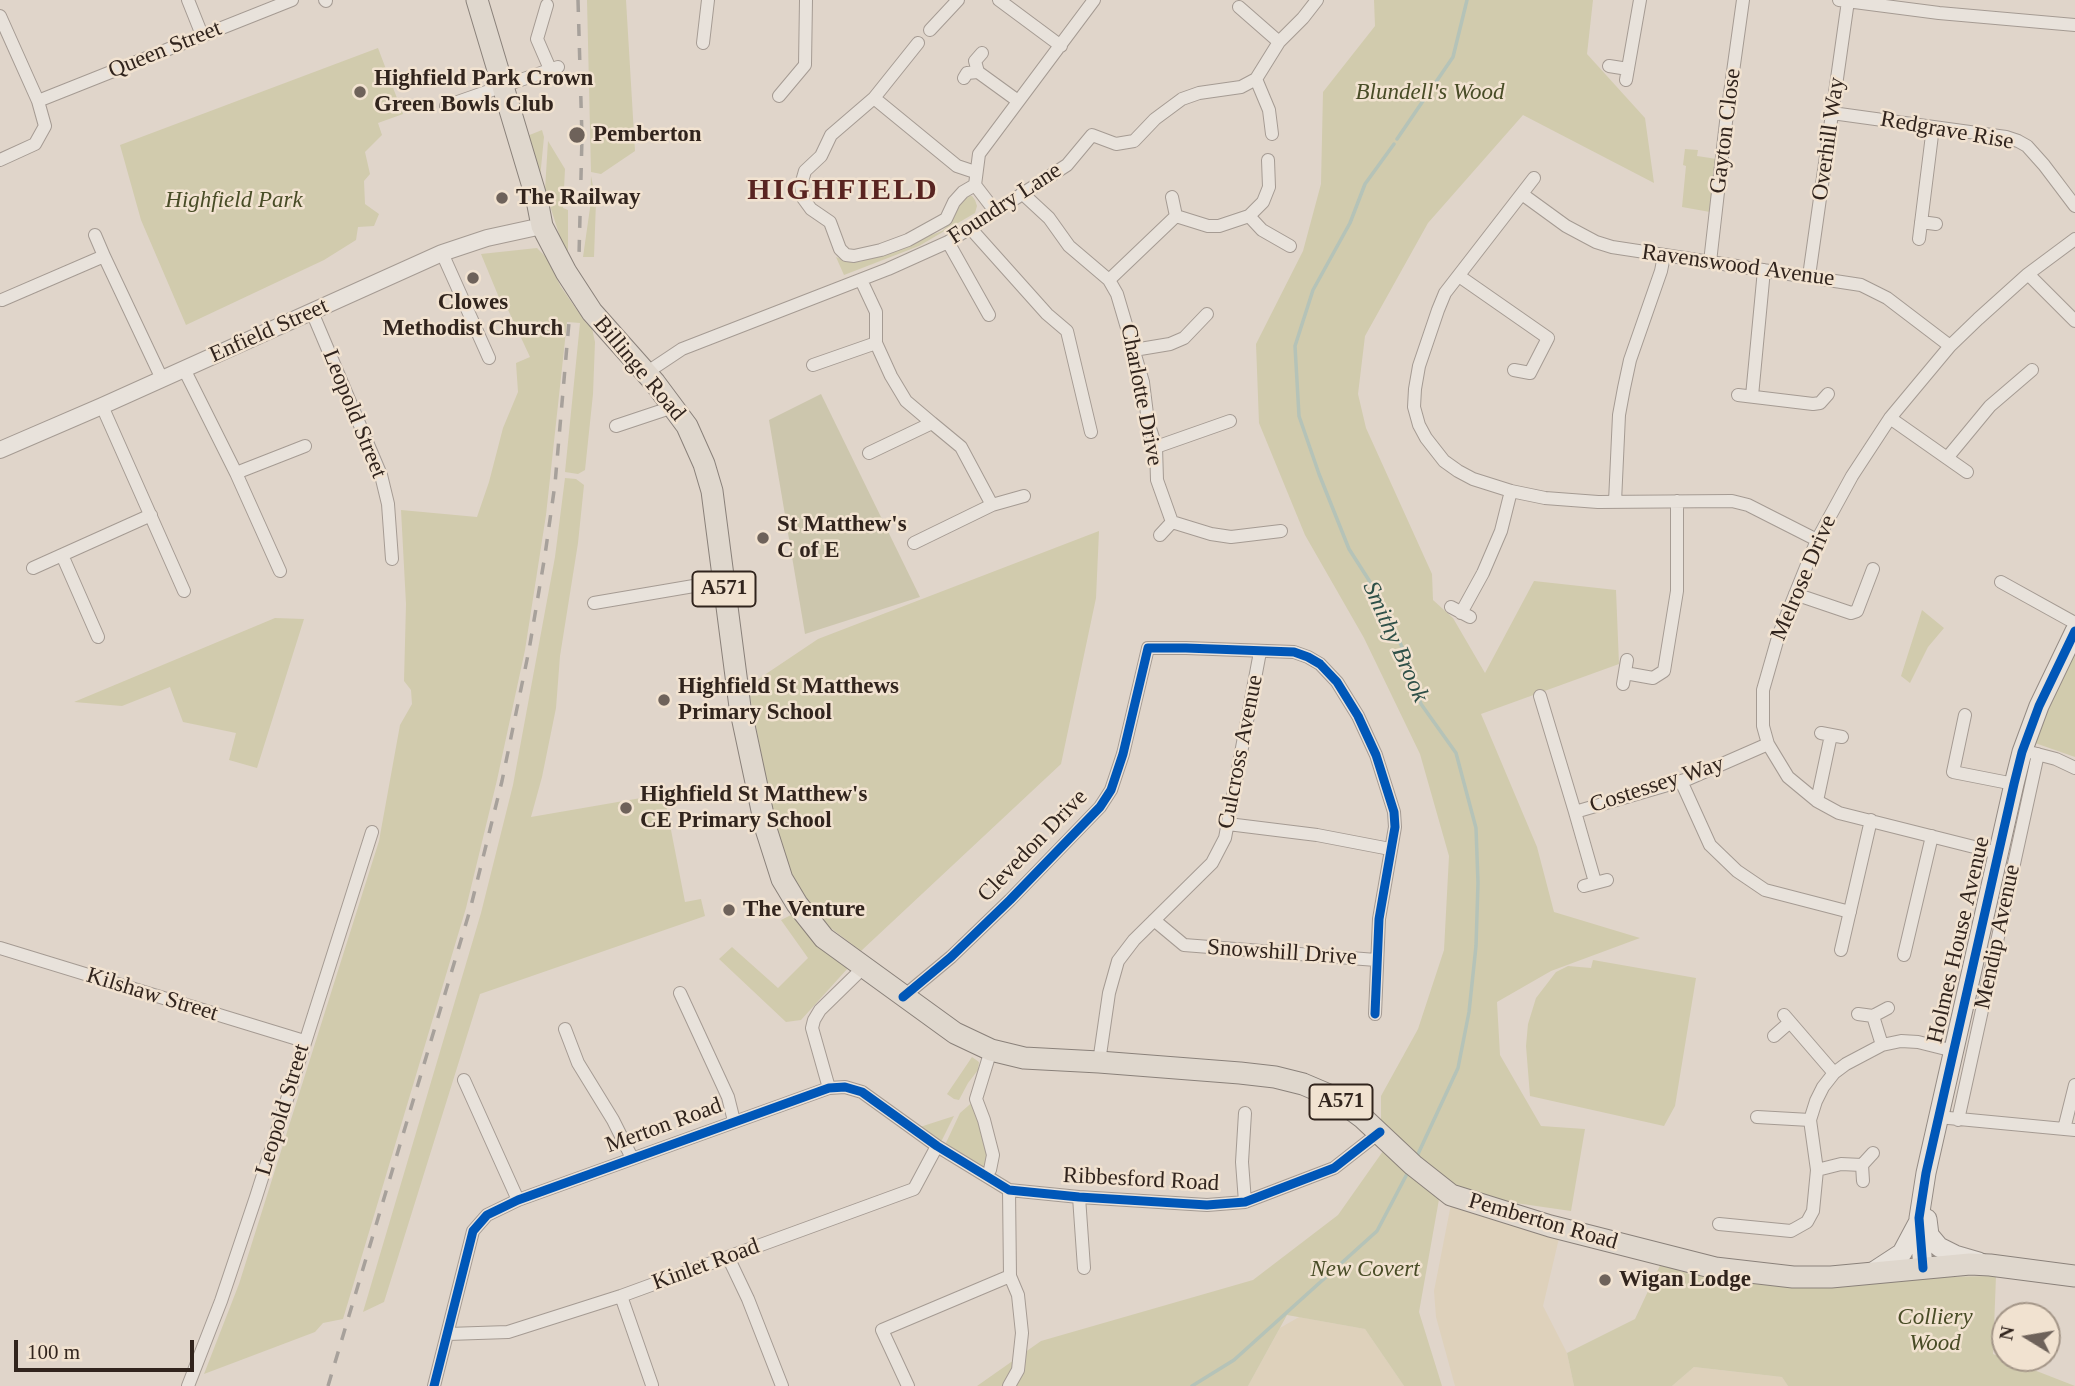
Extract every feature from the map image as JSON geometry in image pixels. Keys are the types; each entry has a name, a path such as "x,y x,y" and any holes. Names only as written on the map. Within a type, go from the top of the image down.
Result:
{"main road":[{"name":"Billinge Road","path":"477,0 537,200 542,226 566,272 592,312 646,373 687,426 707,473 712,491 740,707 773,855 782,879 810,922 824,938 863,968"},
{"name":"Holmes House Avenue","path":"1923,1268 1919,1218 1926,1173 1948,1119 1954,1051 2014,784 2030,753 2055,671 2075,631"},
{"name":"Pemberton Road","path":"863,968 954,1033 992,1050 1024,1058 1275,1077 1303,1084 1336,1098 1380,1132 1413,1165 1451,1195 1536,1223 1715,1268 1805,1278 1990,1265 2075,1276"},
{"path":"1926,1173 1928,1229 1934,1243 1955,1255 1990,1265"},
{"path":"1873,1272 1902,1253 1919,1218"}],"street":[{"path":"188,0 202,35"},
{"name":"Queen Street","path":"38,101 292,0"},
{"path":"703,43 708,0"},
{"path":"779,96 805,65 806,0"},
{"path":"930,30 958,0"},
{"path":"999,0 1061,46"},
{"path":"918,43 874,98 831,135 821,156 802,177 803,198 831,222 840,249 846,255 881,250 908,240 947,219 954,202 975,179 979,153 1094,0"},
{"path":"1272,134 1269,110 1256,79 1279,42 1303,19 1317,0"},
{"path":"1609,66 1627,75 1640,0"},
{"name":"Gayton Close","path":"1710,262 1743,0"},
{"path":"1844,1 2075,26"},
{"name":"Overhill Way","path":"1809,276 1832,113 1844,1"},
{"path":"446,106 554,68 537,39 547,5"},
{"path":"1239,7 1279,42"},
{"path":"0,16 38,101 45,126 36,144 0,160"},
{"path":"982,53 975,61 978,72 1018,101"},
{"path":"964,78 967,73 978,72"},
{"name":"Foundry Lane","path":"646,373 682,349 861,280 948,242 1067,165 1092,135 1116,144 1134,141 1154,119 1182,99 1199,93 1241,87 1256,79"},
{"path":"874,98 975,179 995,211"},
{"name":"Redgrave Rise","path":"1832,113 2006,137 2027,146 2075,206"},
{"path":"1919,239 1933,127"},
{"path":"1176,216 1208,226 1219,226 1249,216 1263,202 1269,187 1268,160"},
{"path":"1534,178 1446,293 1431,327 1419,366 1414,407 1426,438 1444,461 1473,479 1511,491 1580,501 1740,502 1817,540"},
{"name":"Charlotte Drive","path":"1022,193 1049,218 1069,246 1109,280 1124,312 1143,382 1148,422 1156,447 1157,480 1172,522"},
{"name":"Ravenswood Avenue","path":"1522,194 1566,226 1596,242 1621,249 1861,285 1887,298 1950,346"},
{"path":"1172,197 1176,216"},
{"path":"1109,280 1176,216"},
{"path":"1249,216 1262,230 1290,246"},
{"path":"1921,222 1936,224"},
{"name":"Enfield Street","path":"0,450 442,253 487,238 542,226"},
{"path":"971,229 1047,314 1067,331 1091,432"},
{"path":"95,235 162,379"},
{"name":"Melrose Drive","path":"1998,853 1871,820 1829,815 1788,776 1768,744 1762,708 1764,681 1779,634 1817,540 1852,476 1890,418 1950,346 2028,274 2075,239"},
{"path":"948,242 989,315"},
{"path":"442,253 489,358"},
{"path":"2,300 104,256"},
{"path":"1615,502 1619,415 1624,388 1630,360 1664,256"},
{"path":"1752,396 1764,270"},
{"path":"2028,274 2075,321"},
{"path":"1459,276 1548,338 1530,373 1514,370"},
{"path":"861,280 876,312 876,343 906,401 961,447 992,505"},
{"name":"Leopold Street","path":"312,312 381,475 388,504 393,559"},
{"path":"1135,350 1170,344 1184,338 1207,314"},
{"path":"813,365 876,343"},
{"path":"184,369 236,473 280,570"},
{"path":"1947,458 1990,406 2031,370"},
{"path":"1738,395 1813,404 1820,403 1828,394"},
{"path":"102,406 184,591"},
{"path":"616,426 673,407"},
{"path":"1890,418 1967,472"},
{"path":"1156,447 1230,421"},
{"path":"869,453 932,423"},
{"path":"236,473 305,446"},
{"path":"1460,612 1483,573 1501,531 1511,491"},
{"path":"914,543 992,505 1024,496"},
{"path":"1625,672 1653,678 1664,671 1677,591 1677,501"},
{"path":"33,568 151,515"},
{"path":"1160,534 1172,522 1231,537 1281,531"},
{"path":"62,555 98,637"},
{"path":"1795,594 1851,613 1857,611 1873,569"},
{"path":"594,603 723,581"},
{"path":"2001,582 2075,623"},
{"name":"Clevedon Drive","path":"903,997 951,957 1100,807 1111,790 1123,754 1148,648 1294,652 1320,664 1336,682 1358,716 1376,755 1391,798 1395,827 1379,919 1375,1014"},
{"name":"Culcross Avenue","path":"1099,1062 1109,993 1118,961 1134,940 1212,863 1225,838 1260,652"},
{"path":"1540,696 1575,812"},
{"path":"1965,715 1953,772 2014,784"},
{"path":"1817,801 1831,735"},
{"name":"Costessey Way","path":"1596,883 1575,812 1681,781 1768,744"},
{"path":"2030,753 2075,768"},
{"name":"Mendip Avenue","path":"1948,1119 2030,753"},
{"path":"1681,781 1710,845 1737,871 1765,890 1850,912"},
{"path":"1841,950 1871,820"},
{"path":"1228,824 1317,835 1390,849"},
{"name":"Leopold Street","path":"188,1386 221,1301 256,1197 372,832"},
{"path":"1904,955 1932,836"},
{"name":"Snowshill Drive","path":"1154,920 1184,945 1376,960"},
{"name":"Kilshaw Street","path":"0,948 304,1041"},
{"path":"829,1088 812,1028 814,1020 820,1010 863,968"},
{"path":"680,993 728,1097 734,1121"},
{"path":"1858,1014 1873,1016 1888,1008"},
{"path":"1873,1016 1882,1045"},
{"path":"1774,1036 1787,1019 1834,1073"},
{"path":"565,1029 578,1063 613,1120 632,1158"},
{"path":"1719,1224 1791,1231 1807,1222 1812,1211 1817,1170 1810,1121 1819,1094 1834,1073 1846,1064 1882,1045 1901,1041 1918,1042 1954,1051"},
{"path":"990,1170 993,1155 976,1099 992,1050"},
{"path":"464,1080 518,1200"},
{"path":"1948,1119 2070,1130 2075,1085"},
{"name":"Merton Road","path":"433,1386 473,1231 487,1215 518,1200 829,1088 845,1087 862,1092 937,1146 1009,1190"},
{"path":"1245,1113 1242,1162 1245,1202"},
{"path":"1757,1118 1810,1121"},
{"name":"Ribbesford Road","path":"1009,1190 1207,1205 1245,1202 1334,1168 1380,1132"},
{"name":"Kinlet Road","path":"448,1334 508,1332 621,1296 914,1189 937,1146"},
{"path":"1863,1181 1862,1165 1873,1153"},
{"path":"1817,1170 1841,1164 1862,1165"},
{"path":"1009,1190 1010,1276 1018,1295 1022,1333 1018,1370 1009,1386"},
{"path":"1079,1197 1084,1268"},
{"path":"728,1257 748,1299 782,1386"},
{"path":"908,1386 882,1330 1010,1276"},
{"path":"621,1296 652,1385"}],"shaded area":[{"path":"821,394 920,597 805,634 769,420"},
{"path":"1453,1194 1560,1234 1543,1306 1567,1353 1574,1386 1455,1386 1436,1317 1434,1291"},
{"path":"1299,1317 1365,1329 1404,1386 1248,1386 1280,1328"},
{"path":"1694,1367 1782,1377 1788,1386 1672,1386"}],"green space":[{"path":"587,0 626,0 635,151 601,174 591,172"},
{"name":"Blundell's Wood","path":"1374,0 1593,0 1587,54 1645,118 1654,183 1523,115 1428,223 1365,336 1358,394 1366,428 1432,574 1433,600 1453,618 1485,673 1534,581 1616,590 1619,664 1481,714 1537,847 1554,912 1640,938 1551,971 1497,1002 1500,1055 1541,1126 1585,1129 1571,1211 1453,1194 1381,1120 1381,1096 1418,1029 1444,950 1449,856 1420,754 1364,638 1305,535 1259,423 1256,344 1303,251 1321,184 1323,92 1375,26"},
{"name":"Highfield Park","path":"378,48 403,114 378,123 382,135 365,152 370,174 364,181 365,204 379,214 374,226 358,227 356,240 324,260 186,325 141,220 120,145"},
{"path":"542,130 544,137 540,178 527,136"},
{"path":"548,141 565,169 563,208 568,210 568,253 565,253 545,190"},
{"path":"1685,149 1698,150 1697,156 1717,159 1710,212 1682,207"},
{"path":"591,176 596,201 594,257 583,257 590,208"},
{"path":"972,196 975,200 975,213 919,246 844,275 836,257 849,262 860,262 942,231 951,222 961,200"},
{"path":"537,248 546,257 561,287 592,328 595,342 593,394 585,470 578,474 565,472 580,323 567,322 546,515 525,650 466,908 343,1319 323,1323 315,1332 204,1374 239,1284 379,841 400,725 412,704 411,690 404,681 406,604 401,510 477,517 503,428 518,392 516,363 530,357 503,299 500,300 481,254"},
{"path":"565,478 576,479 584,485 578,543 560,656 556,708 531,817 664,794 685,902 701,899 705,916 480,994 384,1302 363,1312 481,913 513,785 555,557"},
{"path":"1099,531 1096,598 1061,764 861,951 820,920 782,859 748,686 818,639"},
{"path":"1922,610 1944,628 1928,647 1910,683 1901,676"},
{"path":"275,618 304,619 257,768 229,760 236,733 183,722 170,687 122,706 74,702"},
{"path":"2075,643 2075,757 2035,743"},
{"path":"791,915 848,968 801,1020 786,1022 719,959 732,947 778,988 808,958 781,920"},
{"path":"1593,960 1696,978 1675,1106 1664,1126 1530,1096 1526,1046 1528,1024 1536,998 1556,972 1568,966 1591,968"},
{"path":"972,1057 979,1062 978,1070 959,1100 954,1099 947,1094"},
{"path":"976,1099 990,1154 982,1174 945,1145 960,1113"},
{"path":"954,1116 941,1142 920,1127"},
{"name":"New Covert","path":"1388,1144 1441,1188 1419,1312 1442,1386 1404,1386 1365,1329 1287,1315 1248,1386 977,1386 1041,1341 1253,1280 1338,1215"},
{"name":"Colliery Wood","path":"1663,1259 1933,1277 1996,1276 1995,1302 1991,1302 1991,1372 2039,1372 2075,1386 1788,1386 1782,1377 1694,1367 1672,1386 1574,1386 1567,1353 1635,1319"}],"waterway":[{"name":"Smithy Brook","path":"1397,139 1453,57 1467,0"},
{"name":"Smithy Brook","path":"1394,144 1365,184 1350,223 1313,290 1295,346 1299,416 1319,474 1349,549 1381,599 1405,654 1421,704 1456,753 1476,828 1476,946 1469,1012 1458,1068 1418,1154"},
{"name":"Smithy Brook","path":"1192,1386 1234,1360 1377,1231 1407,1174"}],"railway":[{"path":"578,0 582,137 579,256"},
{"path":"328,1386 470,910 502,781 545,555 555,484 569,322"}],"cycle path":[{"path":"1923,1268 1919,1218 1926,1173 2014,784 2022,752 2039,706 2075,631"},
{"path":"903,997 951,957 1100,807 1111,790 1123,754 1148,648 1186,648 1294,652 1308,657 1320,664 1337,682 1358,716 1376,755 1394,812 1395,827 1379,919 1375,1014"},
{"path":"434,1386 473,1231 487,1215 518,1200 829,1088 845,1087 862,1092 937,1146 1009,1190 1079,1197 1207,1205 1245,1202 1334,1168 1380,1132"}],"place":[{"name":"Highfield Park Crown Green Bowls Club","path":"360,92"},
{"name":"Pemberton","path":"577,135"},
{"name":"The Railway","path":"502,198"},
{"name":"Clowes Methodist Church","path":"473,278"},
{"name":"St Matthew's C of E","path":"763,538"},
{"name":"Highfield St Matthews Primary School","path":"664,700"},
{"name":"Highfield St Matthew's CE Primary School","path":"626,808"},
{"name":"The Venture","path":"729,910"},
{"name":"Wigan Lodge","path":"1605,1280"}],"district":[{"name":"HIGHFIELD","path":"843,191"}]}
